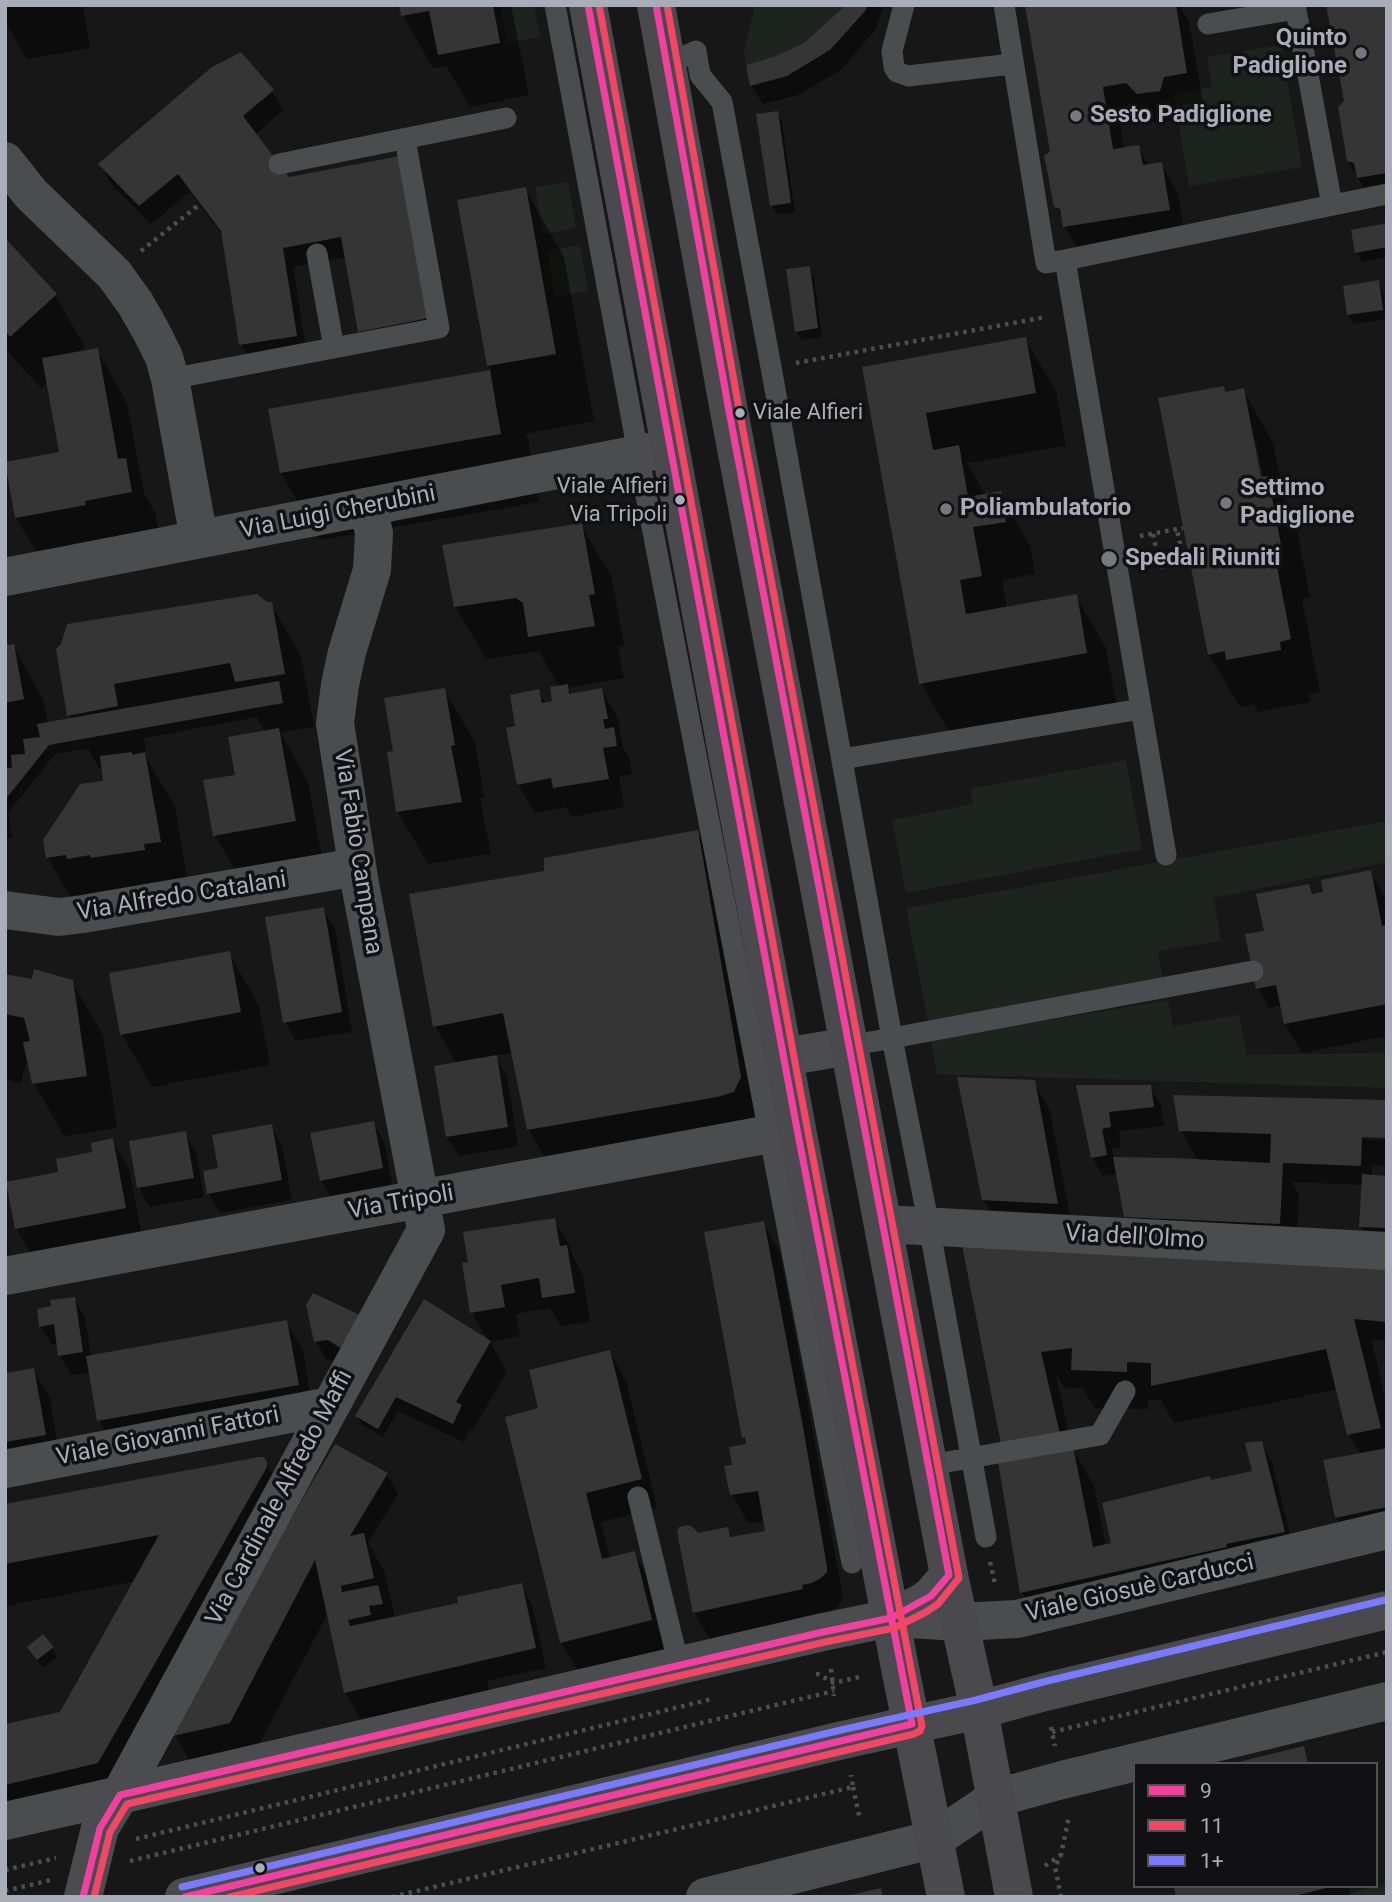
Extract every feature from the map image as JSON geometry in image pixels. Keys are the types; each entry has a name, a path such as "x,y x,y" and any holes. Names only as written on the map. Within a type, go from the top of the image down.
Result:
{"main road":[{"path":"588,5 655,451 785,1057 784,1132 891,1618 946,1897"},
{"path":"656,5 849,1046 1014,1897"},
{"path":"184,1897 979,1710 1387,1610"}],"street":[{"path":"5,161 31,194 114,274 151,331 164,358 170,379 199,539"},
{"name":"Via Luigi Cherubini","path":"5,577 655,451"},
{"name":"Via Fabio Campana","path":"368,507 374,533 372,570 347,652 335,723 357,867 420,1199"},
{"name":"Via Alfredo Catalani","path":"5,910 59,917 357,867"},
{"path":"785,1057 849,1046"},
{"name":"Via Tripoli","path":"5,1276 784,1132"},
{"name":"Via Cardinale Alfredo Maffi","path":"120,1795 426,1230 420,1199"},
{"name":"Via dell'Olmo","path":"883,1224 1387,1251"},
{"name":"Viale Giovanni Fattori","path":"5,1469 330,1406"},
{"name":"Viale Giosuè Carducci","path":"891,1618 960,1622 1017,1619 1387,1530"},
{"name":"Viale Giosuè Carducci","path":"5,1821 891,1618 931,1596 950,1575"},
{"path":"1136,1762 1387,1701"},
{"path":"705,1897 935,1839 996,1798 1133,1763"},
{"path":"90,1872 100,1828 120,1795"}],"lane":[{"path":"555,5 655,451 784,1132 852,1563"},
{"path":"904,5 892,51 897,72 908,76 1013,64"},
{"path":"1004,5 1046,263 1387,194"},
{"path":"1208,24 1295,7 1332,205"},
{"path":"668,64 695,51 700,75 722,102 892,1038 986,1537"},
{"path":"279,164 506,118"},
{"path":"170,379 439,328 405,139"},
{"path":"317,254 334,348"},
{"path":"1065,260 1166,855"},
{"path":"842,760 1141,709"},
{"path":"849,1046 1253,971"},
{"path":"930,1465 1100,1435 1125,1391"},
{"path":"638,1497 679,1666"}],"path":[{"path":"114,274 200,204"},
{"path":"771,367 1074,312"},
{"path":"1180,529 1184,562 1160,567 1155,534 1180,529"},
{"path":"986,1537 996,1595"},
{"path":"1056,1753 1051,1729 1387,1652"},
{"path":"5,1891 834,1693 834,1683 818,1674 804,1677"},
{"path":"5,1870 90,1872 724,1696"},
{"path":"851,1774 860,1818 856,1829"},
{"path":"392,1897 853,1787"},
{"path":"1061,1897 1055,1867 1062,1855 1069,1816"}],"shaded area":[{"path":"500,5 534,5 540,37 507,43"},
{"path":"755,5 846,5 804,43 776,56 746,65 744,51"},
{"path":"1281,45 1302,167 1189,186 1174,94 1212,87 1207,57"},
{"path":"568,182 576,228 543,234 535,187"},
{"path":"580,245 588,291 555,297 547,251"},
{"path":"1126,760 1142,849 906,893 892,820 973,804 970,789"},
{"path":"1387,821 1387,862 1214,898 1221,941 1158,951 1163,980 928,1022 906,908"},
{"path":"1168,1000 1173,1026 1239,1015 1247,1055 1387,1053 1387,1088 937,1074 931,1040"},
{"path":"1387,1883 1387,1897 1336,1897 1378,1888 1378,1885"}],"building":[{"path":"399,5 493,5 500,43 438,55 429,11 401,16"},
{"path":"846,5 867,5 866,10 830,50 787,76 750,86 746,65 776,56 804,43"},
{"name":"Sesto Padiglione","path":"1025,5 1176,5 1187,73 1164,77 1160,91 1137,94 1126,83 1103,87 1113,149 1139,145 1143,165 1162,162 1170,210 1063,227 1060,209 1054,207 1044,155 1050,152"},
{"name":"Quinto Padiglione","path":"1326,5 1387,5 1387,173 1357,178 1354,163 1347,161 1338,107 1344,101"},
{"path":"241,52 274,90 243,116 289,177 400,156 429,318 358,332 341,237 283,248 297,336 239,345 221,231 178,174 139,206 98,164 212,67"},
{"path":"778,111 791,203 770,206 756,114"},
{"path":"526,187 556,354 487,366 457,200"},
{"path":"1387,223 1387,247 1355,253 1351,230"},
{"path":"5,238 57,294 10,337 5,331"},
{"path":"810,266 818,328 795,332 786,269"},
{"path":"1379,280 1383,310 1347,315 1343,286"},
{"name":"Poliambulatorio","path":"1026,337 1036,393 926,413 933,450 959,445 968,497 1001,491 1006,522 973,527 982,576 960,580 966,614 1077,594 1087,653 919,684 862,367"},
{"path":"98,348 118,459 126,458 132,492 85,501 86,505 15,518 5,462 59,452 42,358"},
{"path":"490,370 501,434 280,473 268,409"},
{"name":"Settimo Padiglione","path":"1224,386 1225,392 1244,388 1261,477 1268,476 1281,545 1273,546 1291,639 1280,642 1281,650 1226,660 1225,651 1208,655 1158,398"},
{"path":"582,523 595,594 589,595 595,626 528,637 523,603 516,598 454,607 442,545"},
{"path":"257,594 267,602 272,602 285,674 235,682 230,663 114,684 118,706 67,716 56,649 61,644 67,624"},
{"path":"5,636 8,645 14,644 24,699 5,703"},
{"path":"279,681 283,703 49,745 5,800 5,768 12,768 11,755 25,754 23,739 40,737 37,724"},
{"path":"568,684 569,694 602,688 608,719 603,719 605,729 614,727 617,746 603,748 609,779 553,788 551,778 517,785 506,728 515,726 510,695 539,689 542,703 552,701 550,687"},
{"path":"445,688 455,745 451,746 462,802 396,812 387,752 393,751 384,698"},
{"path":"279,728 296,821 213,836 203,780 235,775 228,737"},
{"path":"132,752 132,755 145,752 161,842 144,844 145,850 90,858 90,855 67,859 66,855 46,858 43,840 80,784 103,781 100,756"},
{"path":"698,830 741,1077 734,1092 527,1130 503,1013 433,1027 409,894 544,871 544,858"},
{"path":"1371,870 1382,926 1387,925 1387,1004 1284,1024 1276,985 1256,989 1245,934 1264,931 1256,894 1309,884 1312,894 1323,892 1321,880"},
{"path":"324,907 342,1012 283,1023 265,917"},
{"path":"230,951 241,1012 120,1035 109,973"},
{"path":"34,969 73,980 87,1076 32,1084 23,1042 30,1041 24,1018 5,1014 5,974 32,979"},
{"path":"497,1055 508,1127 446,1137 434,1066"},
{"path":"957,1077 1035,1080 1058,1204 982,1200"},
{"path":"1076,1085 1151,1085 1154,1107 1109,1112 1111,1127 1102,1129 1107,1155 1091,1158"},
{"path":"1173,1095 1387,1100 1387,1138 1362,1137 1361,1166 1283,1163 1280,1224 1124,1217 1113,1157 1270,1163 1271,1134 1179,1131"},
{"path":"374,1121 383,1168 320,1181 310,1133"},
{"path":"272,1124 282,1180 207,1194 203,1171 218,1168 212,1135"},
{"path":"186,1131 194,1178 137,1188 129,1141"},
{"path":"113,1138 126,1208 15,1229 6,1182 58,1172 56,1159 92,1152 91,1143"},
{"path":"1362,1174 1387,1176 1387,1228 1359,1227"},
{"path":"555,1218 560,1246 567,1245 575,1293 542,1298 539,1278 501,1285 505,1307 470,1313 462,1263 468,1262 463,1232"},
{"path":"764,1221 827,1572 812,1583 802,1585 803,1589 693,1613 677,1532 679,1527 689,1525 698,1533 728,1527 730,1537 765,1531 758,1491 730,1495 724,1466 732,1465 729,1447 746,1444 745,1437 742,1438 704,1232"},
{"path":"962,1245 1387,1267 1387,1322 1354,1319 1381,1428 1347,1435 1326,1349 1151,1386 1151,1363 1127,1362 1127,1372 1071,1370 1072,1348 1041,1352 1060,1434 1001,1444"},
{"path":"313,1293 360,1315 342,1349 328,1340 314,1342 306,1305"},
{"path":"75,1297 83,1352 58,1356 54,1324 39,1327 37,1309 51,1306 50,1300"},
{"path":"424,1299 491,1341 456,1402 462,1405 453,1424 396,1397 378,1429 355,1416"},
{"path":"287,1320 299,1385 97,1421 86,1356"},
{"path":"610,1350 642,1479 586,1493 602,1559 635,1551 652,1620 560,1643 505,1417 538,1408 529,1370"},
{"path":"34,1368 46,1435 5,1442 5,1373"},
{"path":"1262,1441 1285,1532 1020,1593 998,1462 1073,1446 1093,1547 1111,1543 1102,1503 1210,1476 1211,1480 1252,1471 1245,1443"},
{"path":"335,1444 388,1473 350,1536 364,1533 374,1578 341,1586 342,1592 378,1585 383,1604 369,1606 371,1615 348,1620 350,1626 458,1603 457,1597 522,1583 536,1648 344,1693 315,1560 230,1723 173,1736 173,1731"},
{"path":"1387,1448 1387,1507 1335,1518 1323,1460"},
{"path":"264,1457 267,1467 98,1763 5,1785 5,1724 60,1712 159,1535 5,1564 5,1504"},
{"path":"43,1634 54,1647 37,1660 27,1647"},
{"path":"1304,1746 1308,1762 1238,1762"},
{"path":"881,1888 883,1897 846,1896"},
{"path":"1174,1888 1326,1888 1291,1897 1176,1897"}],"transit line":[{"name":"9","path":"185,1897 912,1724 797,1129 588,5"},
{"name":"11","path":"230,1897 914,1734 920,1731 922,1726 807,1127 599,5"},
{"name":"9","path":"83,1897 100,1828 120,1795 891,1618 931,1596 949,1575 729,411 656,5"},
{"name":"11","path":"94,1897 110,1832 127,1804 894,1628 938,1604 959,1578 739,409 667,5"},
{"name":"1+","path":"182,1887 976,1700 1385,1600"}],"place":[{"name":"Quinto Padiglione","path":"1361,53"},
{"name":"Sesto Padiglione","path":"1076,116"},
{"name":"Viale Alfieri","path":"740,413"},
{"name":"Viale Alfieri Via Tripoli","path":"680,500"},
{"name":"Settimo Padiglione","path":"1226,503"},
{"name":"Poliambulatorio","path":"946,509"},
{"name":"Spedali Riuniti","path":"1109,559"}]}
